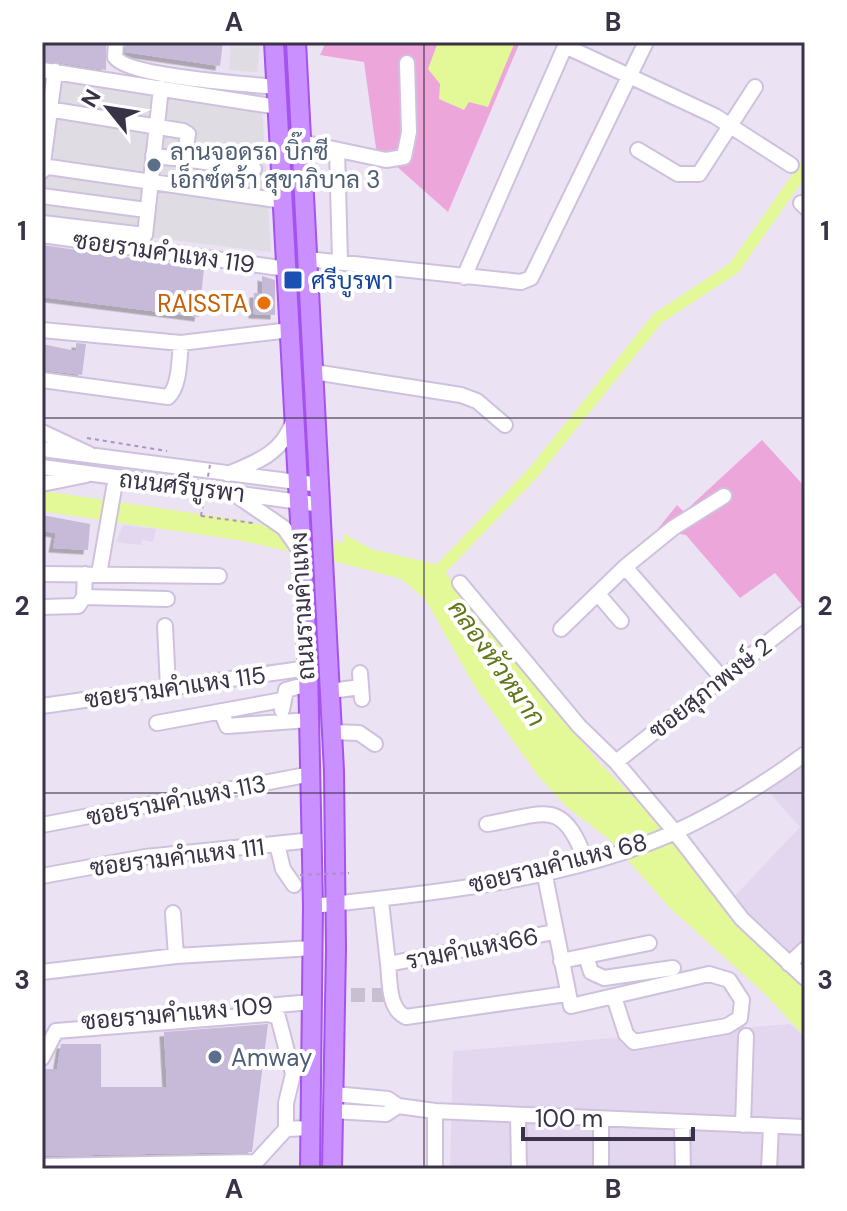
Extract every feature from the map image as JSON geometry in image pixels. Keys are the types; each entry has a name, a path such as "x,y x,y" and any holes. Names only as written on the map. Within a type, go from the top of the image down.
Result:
{"main road":[{"name":"ถนนรามคำแหง","path":"274,42 308,676 313,840 310,1169"},
{"name":"ถนนรามคำแหง","path":"296,42 322,505 336,903 343,995 332,1169"}],"street":[{"path":"116,42 115,57 124,65 154,73 277,87"},
{"path":"307,259 340,260 521,282 531,278 646,42"},
{"path":"464,277 566,44 731,126 791,165"},
{"path":"301,142 386,160 404,157 409,132 407,63"},
{"path":"278,107 49,71 42,168 283,201"},
{"path":"638,150 678,174 699,174 755,87"},
{"path":"42,223 143,238 147,231 146,210 161,88"},
{"path":"46,108 187,132 184,159"},
{"path":"337,150 340,260"},
{"path":"153,156 254,169"},
{"path":"42,196 146,210"},
{"name":"ซอยรามคำแหง 119","path":"42,235 287,269"},
{"path":"42,330 181,343 290,330"},
{"path":"42,380 168,397 175,383 181,343"},
{"path":"314,372 461,395 477,401 505,425"},
{"path":"228,474 275,451 287,439 295,418"},
{"path":"42,432 72,443 92,456"},
{"name":"ถนนศรีบูรพา","path":"42,449 320,485"},
{"name":"ถนนศรีบูรพา","path":"42,467 322,505"},
{"path":"42,484 90,474"},
{"path":"42,607 78,606 84,597 108,536 116,477"},
{"path":"229,490 284,528 303,555"},
{"path":"561,629 625,567 673,528 724,496"},
{"path":"625,567 722,678"},
{"path":"42,574 219,576"},
{"path":"460,583 579,726 616,762 742,919 804,976"},
{"path":"598,594 621,621"},
{"path":"84,597 167,599"},
{"name":"ซอยสุภาพงษ์ 2","path":"616,762 805,613"},
{"path":"165,626 168,687"},
{"path":"281,722 282,700 292,686 308,676"},
{"name":"ซอยรามคำแหง 115","path":"42,706 168,687 308,676"},
{"path":"330,691 361,686"},
{"path":"157,723 282,700"},
{"path":"221,711 227,726 309,720"},
{"path":"332,732 359,733 375,744"},
{"name":"ซอยรามคำแหง 68","path":"313,906 381,901 544,871 616,854 673,833 731,803 805,754"},
{"name":"ซอยรามคำแหง 113","path":"42,825 311,774"},
{"path":"487,824 550,814 561,817 575,831 586,861"},
{"name":"ซอยรามคำแหง 111","path":"42,876 145,857 313,840"},
{"path":"277,844 283,869 297,880"},
{"name":"รามคำแหง66","path":"544,871 566,994 406,1017 396,1010 390,995 388,964 554,932"},
{"path":"381,901 388,964"},
{"path":"173,913 176,956"},
{"path":"561,961 649,943"},
{"path":"42,972 176,956 313,948"},
{"path":"789,964 805,949"},
{"path":"586,956 591,972 604,978 673,968"},
{"path":"566,994 574,1008 614,997 709,974 729,980 742,1000 740,1018 727,1026 634,1042 624,1029 614,997"},
{"name":"ซอยรามคำแหง 109","path":"42,1024 312,1002"},
{"path":"42,1058 56,1031 268,1014 278,1017 282,1024 292,1062 286,1129 256,1162 42,1166"},
{"path":"743,1125 746,1036"},
{"path":"334,1103 388,1099 398,1106 435,1111 805,1127"},
{"path":"435,1111 435,1169"},
{"path":"518,1115 519,1169"},
{"path":"601,1120 601,1169"},
{"path":"682,1124 683,1169"},
{"path":"769,1169 771,1127"},
{"path":"286,1129 310,1128"}],"path":[{"path":"88,439 180,453"},
{"path":"211,458 201,516 253,523"},
{"path":"297,880 349,873"}],"shaded area":[{"path":"231,42 260,42 257,72 229,70"},
{"path":"326,42 520,42 448,212 376,148 364,62 320,55"},
{"name":"ลานจอดรถ บิ๊กซี เอ็กซ์ตร้า สุขาภิบาล 3","path":"42,72 262,107 271,252 42,224"},
{"path":"762,440 805,487 805,602 802,605 775,573 740,598 686,535 657,530 677,505 684,512"},
{"path":"123,525 156,529 153,542 142,540 141,545 116,542"},
{"path":"805,760 805,971 733,898 800,827 766,789"},
{"path":"790,1024 805,1037 805,1169 450,1169 453,1051"}],"water":[{"path":"438,42 515,42 488,107 469,102 464,110 439,99 440,84 428,69"},
{"path":"344,534 371,549 439,565 596,759 655,820 761,945 805,983 805,1037 764,993 669,907 610,840 567,807 538,776 475,687 425,599 401,579 345,564"}],"building":[{"path":"43,42 106,42 106,70 42,60"},
{"path":"126,42 223,42 220,66 125,52"},
{"path":"42,245 204,268 199,317 42,297"},
{"name":"RAISSTA","path":"262,276 275,280 275,315 253,314 254,293 262,293"},
{"path":"76,343 86,344 82,375 42,370 42,344 76,351"},
{"path":"42,515 90,524 88,550 53,548 56,533 42,531"},
{"path":"268,1024 252,1152 42,1156 42,1069 57,1069 61,1044 101,1044 101,1087 167,1087 164,1032"}],"waterway":[{"path":"432,578 533,473 658,318 734,268 805,167"},
{"name":"คลองหัวหมาก","path":"42,501 239,530 369,559"}],"tunnel":[{"path":"351,995 390,995"}],"place":[{"name":"ลานจอดรถ บิ๊กซี เอ็กซ์ตร้า สุขาภิบาล 3","path":"154,165"},
{"name":"ศรีบูรพา","path":"293,280"},
{"name":"RAISSTA","path":"264,303"},
{"name":"Amway","path":"215,1057"}]}
